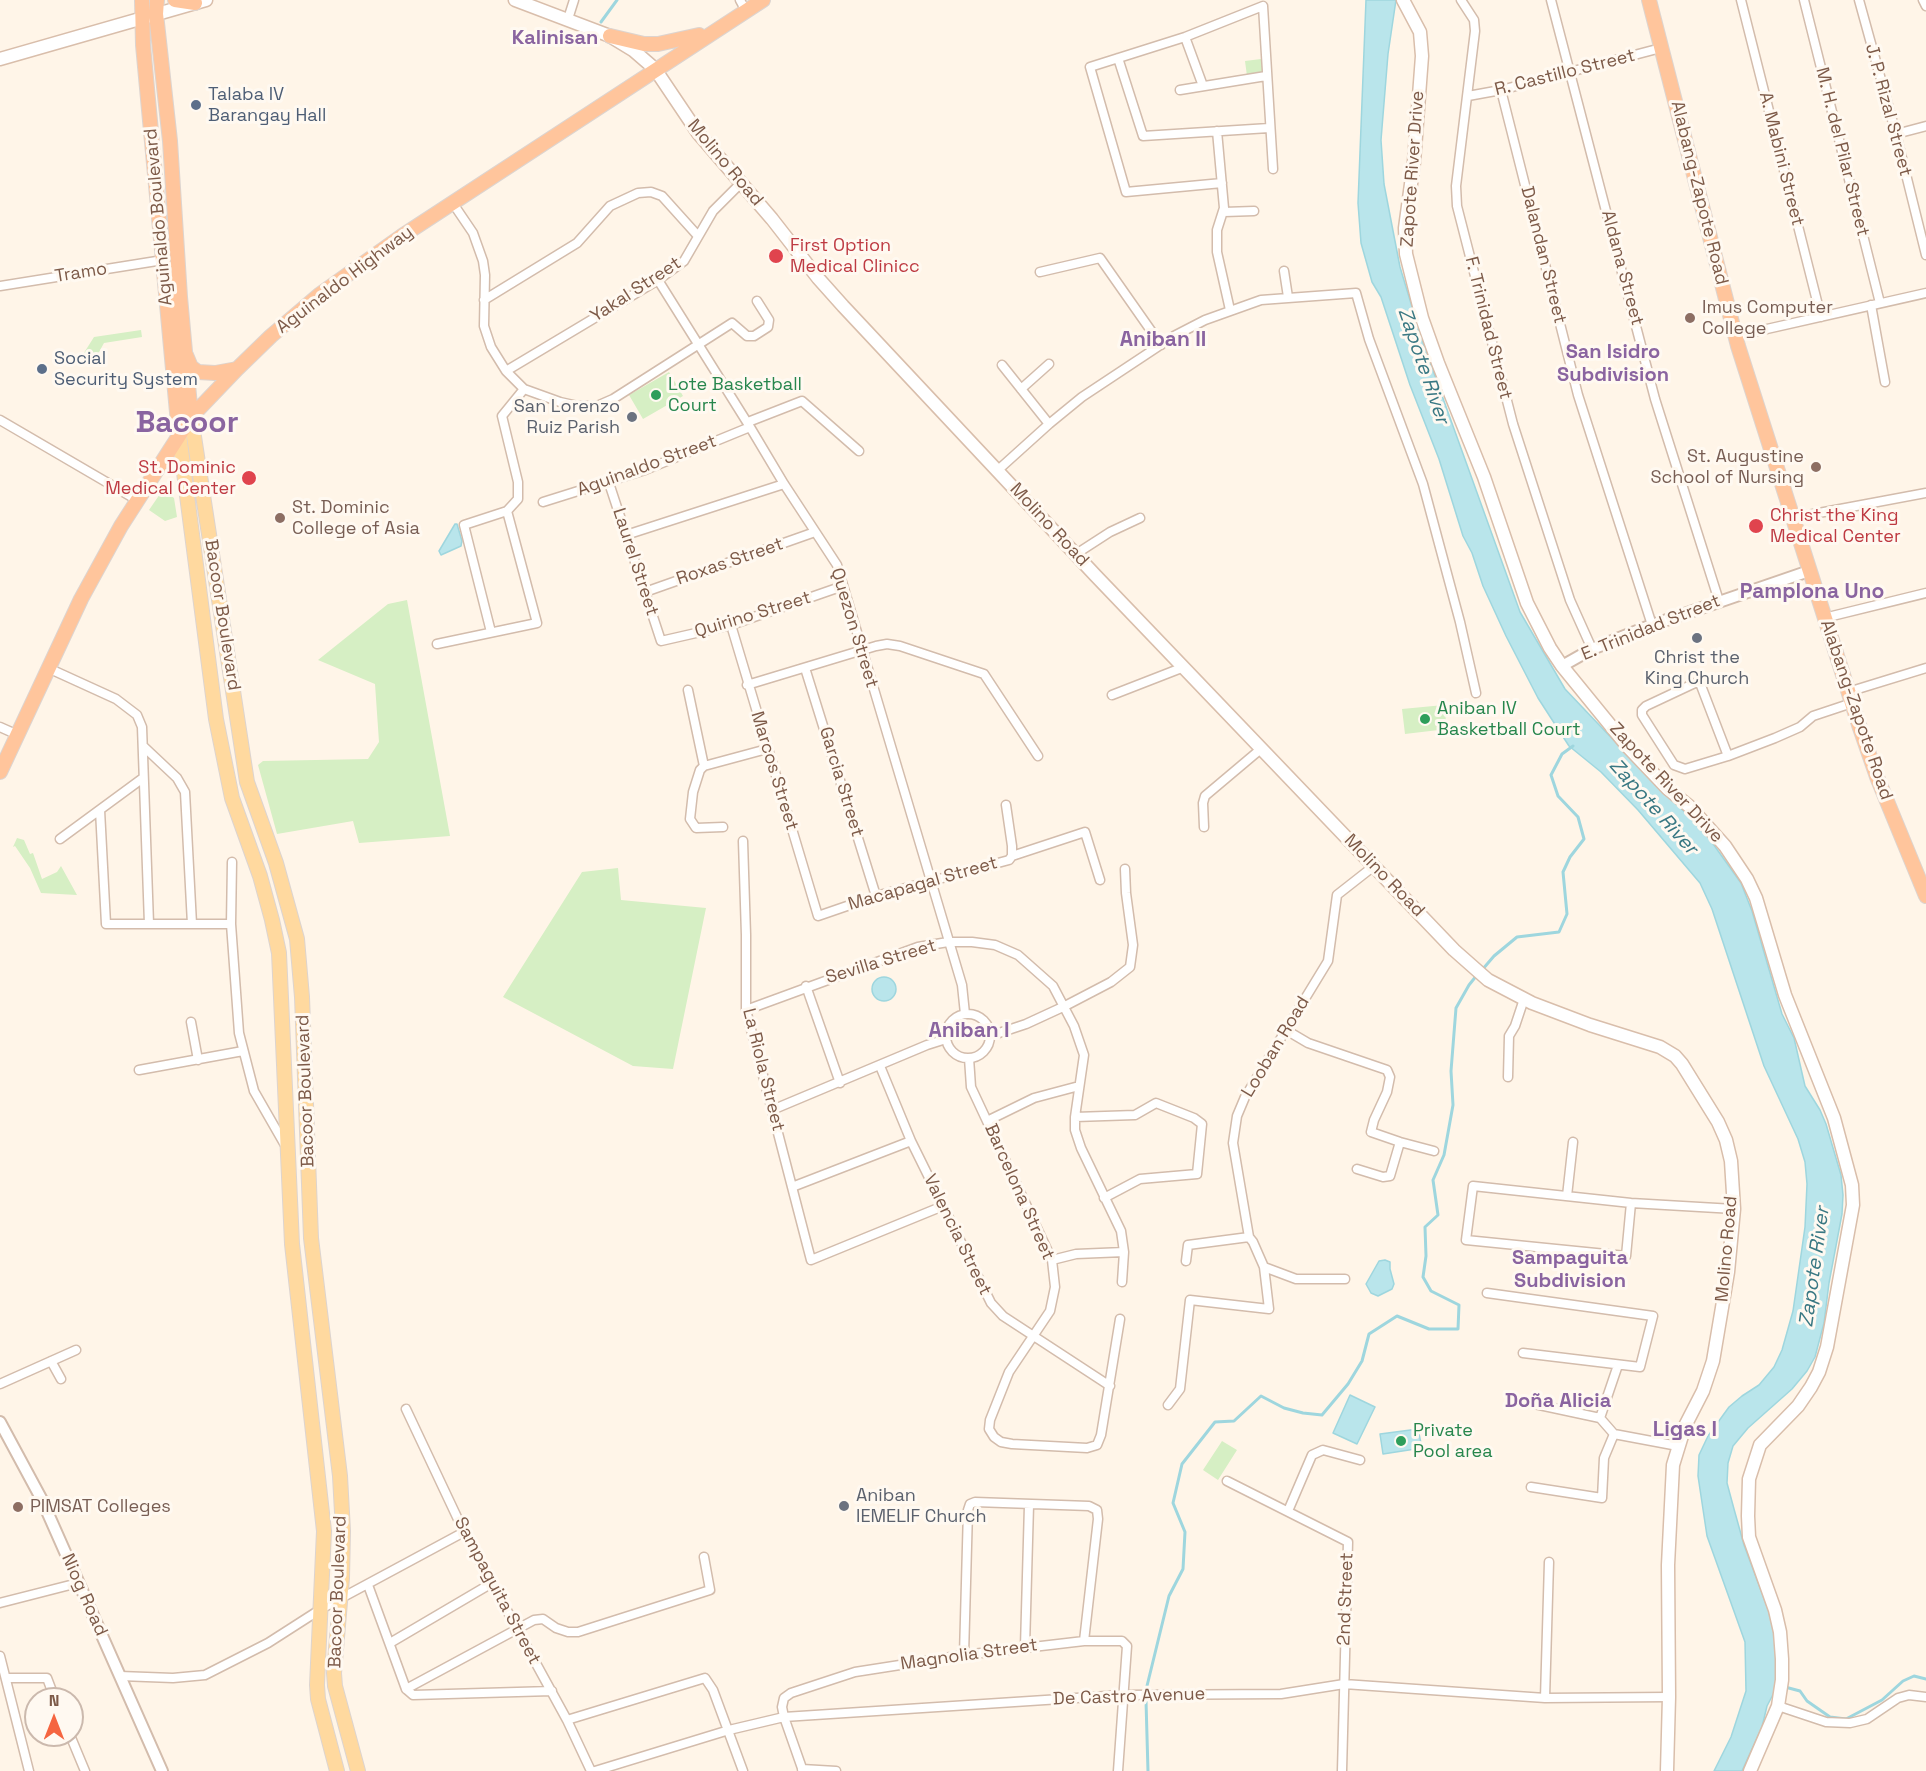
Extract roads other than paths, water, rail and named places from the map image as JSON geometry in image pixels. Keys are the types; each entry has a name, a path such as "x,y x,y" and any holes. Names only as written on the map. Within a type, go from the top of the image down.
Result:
{"highway":[{"name":"Aguinaldo Boulevard","path":"142,0 141,18 178,434"},
{"path":"175,0 201,1"},
{"name":"Aguinaldo Highway","path":"0,772 99,565 136,500 191,417 237,369 319,295 452,201 716,30 743,5 763,0"},
{"name":"Alabang-Zapote Road","path":"1649,0 1736,336 1792,518 1877,777 1926,897"},
{"name":"Aguinaldo Boulevard","path":"157,7 191,417"},
{"path":"610,36 644,44 658,44 716,30"},
{"path":"185,353 191,367 198,372 215,373 237,369"}],"main road":[{"name":"Molino Road","path":"515,0 610,36 633,50 655,69 698,134 843,306 1076,554 1474,969 1488,980 1524,999 1590,1025 1660,1047 1676,1056 1707,1103 1726,1140 1731,1161 1734,1209 1728,1272 1711,1369 1678,1446 1671,1488 1668,1565 1667,1771"},
{"name":"Zapote River Drive","path":"1403,0 1420,32 1422,56 1414,162 1405,228 1406,254 1413,286 1438,363 1484,477 1527,603 1562,666 1628,747 1668,789 1689,806 1725,846 1747,879 1756,898 1785,995 1834,1118 1852,1185 1853,1205 1827,1347 1819,1372 1812,1387 1798,1406 1760,1445 1749,1479 1749,1537 1778,1619 1782,1644 1782,1680 1778,1704 1750,1771"},
{"path":"0,59 141,18 157,7 201,1"},
{"name":"Bacoor Boulevard","path":"191,417 248,789 276,863 297,939 302,997 311,1238 342,1509 341,1600 334,1673 335,1686 358,1771"},
{"name":"Bacoor Boulevard","path":"178,434 213,701 229,785 260,876 279,953 292,1244 324,1531 316,1685 337,1771"},
{"path":"213,701 234,698"},
{"path":"311,1411 331,1409"}],"street":[{"path":"568,19 574,0"},
{"name":"F. Trinidad Street","path":"1461,0 1474,20 1475,31 1455,195 1457,206 1513,424 1570,600 1592,649"},
{"name":"Aldana Street","path":"1551,0 1655,399 1719,601"},
{"name":"A. Mabini Street","path":"1741,0 1821,317"},
{"name":"M. H. del Pilar Street","path":"1804,0 1875,304 1885,382"},
{"name":"J. P. Rizal Street","path":"1859,0 1926,255"},
{"path":"1923,0 1926,6"},
{"path":"1222,183 1126,192 1090,67 1185,37 1263,6 1273,169"},
{"path":"1185,37 1203,86"},
{"name":"R. Castillo Street","path":"1468,96 1502,90 1661,48"},
{"path":"1118,58 1143,136 1269,128"},
{"path":"1180,90 1266,75"},
{"name":"Dalandan Street","path":"1502,90 1578,395 1652,625"},
{"path":"1896,134 1926,126"},
{"path":"1217,131 1224,212 1218,230 1217,244 1230,310"},
{"name":"Yakal Street","path":"506,370 658,280 684,261 713,211 741,183"},
{"path":"484,300 577,243 610,206 638,193 651,192 662,196 698,236"},
{"path":"452,201 462,214 479,248 485,275 484,326 491,347 506,370 524,389 560,402 578,406 597,406 613,399 732,323 747,336 754,336 768,327 769,320 757,301"},
{"path":"1224,212 1254,211"},
{"path":"1040,272 1100,258 1161,345"},
{"name":"Tramo","path":"0,286 163,260"},
{"path":"1284,271 1287,297"},
{"name":"Quezon Street","path":"658,280 784,484 837,565 962,986 965,1014"},
{"path":"998,470 1082,397 1193,326 1261,300 1356,293 1369,339 1423,484 1460,622 1476,693"},
{"path":"1736,336 1926,293"},
{"path":"1021,389 1049,364"},
{"path":"1002,365 1049,424"},
{"path":"491,632 464,525 507,511 518,499 519,491 502,416 524,389"},
{"name":"Aguinaldo Street","path":"543,502 645,470 802,401 859,451"},
{"path":"0,420 136,500"},
{"name":"Laurel Street","path":"609,483 662,641"},
{"path":"626,535 784,484"},
{"path":"1792,518 1926,493"},
{"path":"436,644 537,623 507,511"},
{"path":"1076,554 1110,532 1140,518"},
{"name":"Roxas Street","path":"645,592 815,532"},
{"name":"E. Trinidad Street","path":"1562,666 1592,649 1652,625 1809,571"},
{"name":"Quirino Street","path":"662,641 731,625 843,586"},
{"path":"1824,618 1926,593"},
{"name":"Marcos Street","path":"731,625 747,685 818,916"},
{"path":"747,685 876,646 887,644 900,646 984,674 1038,756"},
{"path":"1112,695 1184,667"},
{"path":"48,668 106,693 137,715 142,727 149,924"},
{"name":"Garcia Street","path":"805,668 876,896"},
{"path":"1728,756 1700,682 1695,682 1642,710 1642,715 1676,766 1688,768 1728,756 1797,728 1815,715 1850,697 1926,668"},
{"path":"688,690 704,766"},
{"path":"0,727 18,735"},
{"path":"142,746 177,777 185,792 192,924"},
{"path":"1204,827 1205,796 1262,748"},
{"path":"723,826 696,828 690,819 693,792 700,770 704,766 767,749"},
{"path":"60,839 144,778"},
{"name":"Macapagal Street","path":"818,916 876,896 1008,860 1012,856 1006,805"},
{"path":"100,810 106,924 231,924"},
{"path":"1012,856 1085,832 1100,880"},
{"name":"La Riola Street","path":"743,840 746,1010 811,1260 943,1206"},
{"path":"232,862 231,924 239,1033 254,1091 287,1147"},
{"name":"Looban Road","path":"1168,1405 1180,1389 1190,1300 1269,1309 1264,1267 1249,1237 1233,1143 1237,1116 1245,1097 1328,961 1337,896 1374,866"},
{"path":"990,1036 1026,1024 1065,1006 1111,982 1130,967 1133,945 1125,868"},
{"name":"Sevilla Street","path":"746,1010 806,986 918,947 948,942 972,942 995,945 1018,955 1053,986 1074,1026 1084,1055 1075,1130 1081,1148 1121,1231 1124,1252 1122,1282"},
{"path":"806,986 840,1083"},
{"path":"1508,1077 1509,1036 1515,1026 1524,999"},
{"path":"965,1014 979,1017 988,1028 990,1036 986,1048 969,1058 951,1051 946,1039 948,1025 958,1016 965,1014"},
{"path":"191,1022 198,1060"},
{"path":"1286,1030 1308,1043 1387,1070 1390,1077 1387,1092 1371,1129 1376,1135 1434,1151"},
{"path":"772,1110 946,1039"},
{"path":"139,1070 243,1051"},
{"name":"Barcelona Street","path":"969,1058 971,1087 1052,1260 1055,1287 1050,1311 1009,1372 990,1420 989,1429 1001,1442 1012,1444 1087,1448 1097,1445 1101,1436 1110,1386"},
{"name":"Valencia Street","path":"880,1066 911,1141 991,1304 1003,1316 1110,1386"},
{"path":"987,1120 1034,1098 1079,1086"},
{"path":"1075,1117 1136,1115 1156,1103 1194,1118 1202,1124 1197,1174 1140,1179 1104,1198"},
{"path":"792,1187 911,1141"},
{"path":"1357,1169 1383,1177 1390,1176 1400,1142"},
{"path":"1568,1196 1573,1142"},
{"path":"1631,1203 1626,1256 1466,1240 1473,1186 1631,1203 1734,1209"},
{"path":"1186,1261 1188,1245 1249,1237"},
{"path":"1052,1260 1076,1254 1124,1252"},
{"path":"1264,1267 1296,1279 1345,1279"},
{"path":"1487,1293 1653,1316 1640,1367 1523,1353"},
{"path":"1110,1386 1120,1318"},
{"path":"0,1384 76,1350"},
{"path":"51,1361 61,1379"},
{"path":"1600,1418 1618,1365"},
{"path":"1530,1403 1600,1418 1614,1434 1678,1446"},
{"name":"Sampaguita Street","path":"406,1409 464,1532 552,1691 593,1771"},
{"name":"Niog Road","path":"0,1422 42,1500 162,1771"},
{"path":"1531,1487 1602,1498 1604,1458 1614,1434"},
{"path":"1287,1511 1312,1455 1323,1450 1360,1460"},
{"name":"2nd Street","path":"1227,1481 1348,1542 1344,1684"},
{"path":"964,1655 970,1504 975,1502 1089,1506 1096,1510 1098,1519 1084,1641"},
{"path":"1024,1647 1029,1505"},
{"path":"120,1676 173,1678 205,1675 464,1532"},
{"path":"406,1689 534,1620 543,1619 556,1628 568,1632 589,1630 711,1590 704,1557"},
{"path":"1545,1698 1549,1562"},
{"path":"0,1603 78,1583"},
{"path":"390,1643 492,1583"},
{"path":"368,1585 406,1689 413,1695 552,1691"},
{"name":"Magnolia Street","path":"784,1717 782,1707 784,1698 791,1693 855,1672 964,1655 1084,1641 1122,1641 1127,1646 1122,1695"},
{"path":"0,1656 29,1771"},
{"path":"6,1678 47,1678 50,1687"},
{"path":"567,1720 705,1678 713,1690 743,1771"},
{"path":"1342,1771 1344,1684"},
{"name":"De Castro Avenue","path":"593,1771 729,1730 784,1717 1122,1695 1281,1694 1344,1684 1545,1698 1669,1697"},
{"path":"1118,1771 1122,1695"},
{"path":"1778,1704 1826,1722 1850,1723 1867,1719 1898,1698 1909,1695 1926,1697"},
{"path":"784,1717 802,1770 836,1771"},
{"path":"75,1747 85,1771"}],"water":[{"name":"Zapote River","path":"1366,0 1396,0 1388,54 1381,140 1384,184 1400,267 1422,340 1520,612 1565,689 1661,790 1701,827 1741,883 1752,911 1782,1014 1794,1038 1805,1086 1826,1124 1841,1175 1842,1214 1824,1323 1815,1357 1792,1389 1748,1428 1733,1446 1728,1463 1727,1483 1734,1509 1744,1545 1769,1612 1777,1644 1778,1685 1767,1706 1762,1727 1742,1771 1714,1771 1731,1737 1746,1691 1745,1642 1707,1536 1698,1476 1699,1455 1708,1436 1729,1407 1759,1385 1774,1367 1782,1350 1793,1311 1805,1227 1807,1184 1805,1162 1798,1139 1764,1066 1712,909 1700,883 1638,810 1601,772 1569,746 1538,698 1506,636 1463,536 1439,459 1410,385 1381,297 1372,282 1361,243 1358,203"},
{"path":"457,524 462,541 461,546 441,555 439,551"},
{"path":"884,977 892,981 896,989 892,997 884,1001 876,997 872,989 876,981"},
{"path":"1379,1261 1390,1262 1394,1284 1392,1289 1378,1296 1371,1293 1366,1284"},
{"path":"1350,1395 1375,1407 1357,1444 1333,1433"},
{"name":"Private Pool area","path":"1418,1429 1422,1448 1383,1454 1380,1434"}],"waterway":[{"path":"601,22 617,0"},
{"path":"1482,970 1494,956 1517,937 1559,932 1567,914 1563,872 1570,857 1584,839 1578,817 1558,796 1551,775 1562,754 1573,746"},
{"path":"1146,1690 1169,1596 1183,1569 1185,1532 1173,1503 1182,1464 1215,1422 1234,1421 1261,1396 1284,1408 1322,1415 1348,1384 1362,1361 1369,1334 1397,1316 1429,1329 1458,1329 1459,1305 1431,1291 1423,1277 1426,1256 1425,1227 1438,1215 1433,1180 1444,1155 1453,1105 1451,1071 1456,1008 1477,975"},
{"path":"1785,1687 1800,1691 1807,1701 1830,1717 1846,1719 1882,1700 1903,1681 1914,1676 1926,1679"},
{"path":"1146,1701 1148,1771"}],"place":[{"name":"Talaba IV Barangay Hall","path":"196,105"},
{"name":"First Option Medical Clinicc","path":"776,256"},
{"name":"Imus Computer College","path":"1690,318"},
{"name":"Social Security System","path":"42,369"},
{"name":"Lote Basketball Court","path":"656,395"},
{"name":"San Lorenzo Ruiz Parish","path":"632,417"},
{"name":"St. Augustine School of Nursing","path":"1816,467"},
{"name":"St. Dominic Medical Center","path":"249,478"},
{"name":"St. Dominic College of Asia","path":"280,518"},
{"name":"Christ the King Medical Center","path":"1756,526"},
{"name":"Christ the King Church","path":"1697,638"},
{"name":"Aniban IV Basketball Court","path":"1425,719"},
{"name":"Private Pool area","path":"1401,1441"},
{"name":"Aniban IEMELIF Church","path":"844,1506"},
{"name":"PIMSAT Colleges","path":"18,1507"}],"district":[{"name":"Kalinisan","path":"555,39"},
{"name":"Aniban II","path":"1163,340"},
{"name":"San Isidro Subdivision","path":"1613,364"},
{"name":"Bacoor","path":"187,424"},
{"name":"Pamplona Uno","path":"1812,592"},
{"name":"Aniban I","path":"969,1031"},
{"name":"Sampaguita Subdivision","path":"1570,1270"},
{"name":"Doña Alicia","path":"1558,1402"},
{"name":"Ligas I","path":"1685,1430"}]}
